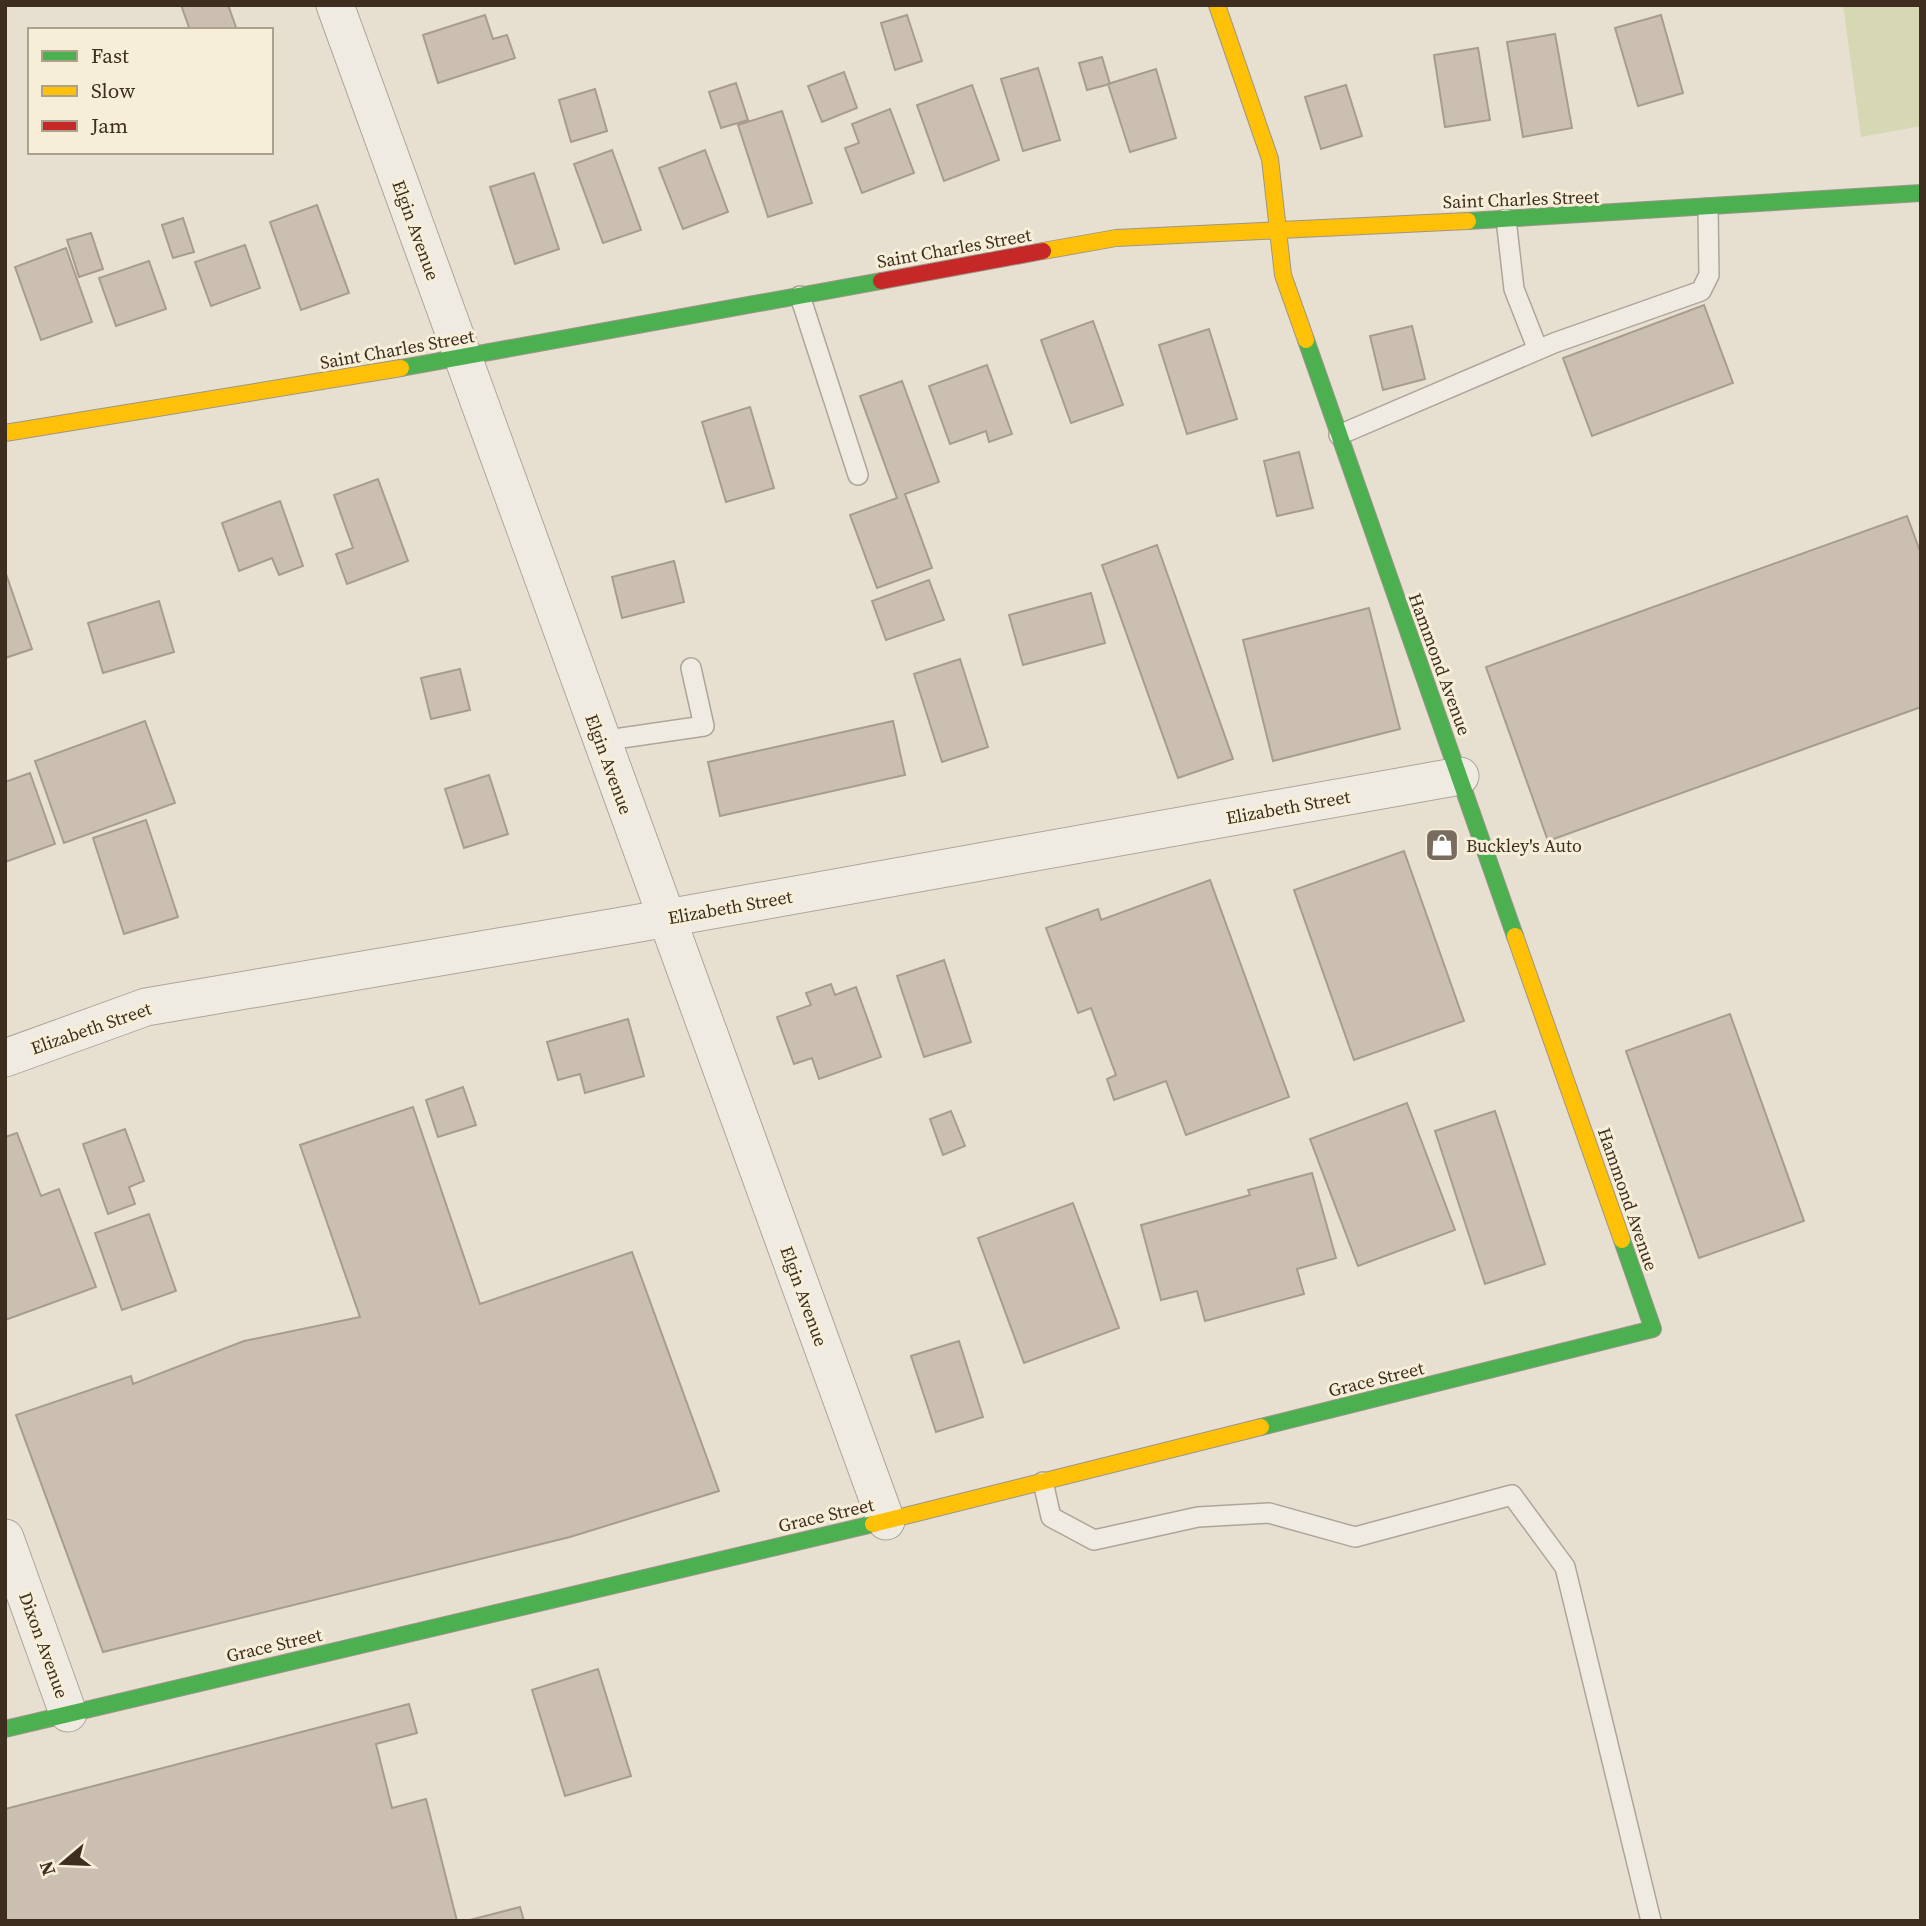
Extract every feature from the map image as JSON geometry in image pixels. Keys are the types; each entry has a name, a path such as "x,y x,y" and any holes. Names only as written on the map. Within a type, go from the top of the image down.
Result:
{"street":[{"name":"Elgin Avenue","path":"335,5 886,1521"},
{"name":"Hammond Avenue","path":"1217,5 1270,159 1283,275 1653,1329"},
{"name":"Saint Charles Street","path":"5,433 462,358 1116,237 1506,219 1921,193"},
{"name":"Elizabeth Street","path":"5,1058 146,1007 665,919 1460,776"},
{"name":"Grace Street","path":"5,1729 886,1521 1653,1329"},
{"name":"Dixon Avenue","path":"5,1538 68,1713"}],"lane":[{"path":"1339,435 1538,350 1701,291 1709,275 1707,208"},
{"path":"1506,219 1514,289 1538,350"},
{"path":"800,296 858,475"},
{"path":"601,741 704,726 691,668"},
{"path":"1043,1482 1051,1517 1094,1540 1198,1517 1269,1513 1355,1538 1512,1495 1565,1567 1651,1921"}],"green space":[{"path":"1843,5 1921,5 1921,126 1861,137"}],"building":[{"path":"181,5 228,5 236,28 189,28"},
{"path":"485,15 493,39 507,35 515,58 438,83 423,35"},
{"path":"907,15 922,61 895,70 881,23"},
{"path":"1661,15 1683,93 1638,106 1615,28"},
{"path":"1555,34 1572,128 1523,137 1507,42"},
{"path":"1478,48 1490,120 1445,127 1434,55"},
{"path":"1102,57 1110,84 1087,90 1079,63"},
{"path":"1038,68 1060,140 1023,151 1001,79"},
{"path":"1156,69 1176,138 1130,152 1108,84"},
{"path":"844,72 857,108 822,122 808,86"},
{"path":"736,83 748,120 721,128 709,92"},
{"path":"972,85 999,160 944,181 917,105"},
{"path":"1346,85 1362,136 1321,149 1305,97"},
{"path":"595,89 607,131 571,142 559,100"},
{"path":"890,109 914,173 862,193 845,148 859,143 852,124"},
{"path":"782,111 812,203 768,217 738,125"},
{"path":"612,150 641,230 603,243 574,164"},
{"path":"705,150 728,212 683,229 659,168"},
{"path":"534,173 559,249 515,264 490,187"},
{"path":"317,205 349,293 301,310 270,222"},
{"path":"183,218 194,252 173,258 162,225"},
{"path":"91,233 103,269 79,277 67,240"},
{"path":"245,245 260,288 211,306 195,262"},
{"path":"66,248 92,322 41,340 15,267"},
{"path":"149,261 166,309 116,326 99,278"},
{"path":"1704,305 1733,383 1592,436 1563,358"},
{"path":"1093,321 1123,405 1071,423 1041,340"},
{"path":"1412,326 1425,379 1383,390 1370,336"},
{"path":"1209,329 1237,419 1187,434 1159,345"},
{"path":"987,365 1012,434 989,442 986,431 950,444 929,386"},
{"path":"902,381 939,482 905,494 932,568 877,588 850,515 897,498 860,396"},
{"path":"750,407 774,488 726,502 702,422"},
{"path":"1299,452 1313,508 1277,516 1264,461"},
{"path":"378,479 408,561 347,584 336,554 353,548 334,495"},
{"path":"280,501 303,566 279,575 272,558 239,571 222,523"},
{"path":"1907,516 1921,554 1921,707 1548,841 1486,667"},
{"path":"1157,545 1233,759 1178,778 1102,565"},
{"path":"674,561 684,602 622,618 612,577"},
{"path":"5,571 32,649 5,658"},
{"path":"929,580 944,620 886,640 872,601"},
{"path":"1091,593 1105,643 1023,665 1009,615"},
{"path":"159,601 174,652 103,673 88,623"},
{"path":"1369,608 1400,729 1273,761 1243,640"},
{"path":"960,659 988,747 942,762 914,674"},
{"path":"460,669 470,710 431,719 421,678"},
{"path":"145,721 175,803 64,843 35,761"},
{"path":"893,721 905,775 720,816 708,762"},
{"path":"30,773 55,844 5,862 5,782"},
{"path":"489,775 508,834 464,848 445,789"},
{"path":"146,820 178,917 124,934 93,838"},
{"path":"1404,851 1464,1021 1354,1060 1294,890"},
{"path":"1210,880 1289,1097 1186,1135 1166,1081 1114,1100 1107,1079 1116,1075 1091,1008 1078,1013 1046,928 1098,909 1101,920"},
{"path":"944,960 971,1042 924,1057 897,976"},
{"path":"831,984 835,995 856,987 881,1057 819,1079 812,1058 794,1064 777,1017 811,1005 806,993"},
{"path":"1730,1014 1804,1221 1699,1258 1626,1051"},
{"path":"628,1019 644,1076 585,1093 580,1074 558,1080 547,1042"},
{"path":"463,1087 476,1125 438,1137 426,1100"},
{"path":"1407,1103 1455,1230 1358,1266 1310,1139"},
{"path":"413,1107 480,1304 632,1252 719,1491 570,1537 103,1652 16,1415 131,1376 133,1384 244,1341 360,1317 300,1145"},
{"path":"951,1111 965,1146 943,1155 930,1119"},
{"path":"1495,1111 1545,1264 1485,1284 1435,1131"},
{"path":"125,1129 144,1181 129,1187 135,1204 108,1214 83,1144"},
{"path":"17,1133 41,1196 59,1189 96,1287 5,1320 5,1137"},
{"path":"1312,1173 1336,1258 1297,1269 1304,1294 1205,1321 1197,1291 1161,1300 1141,1225 1250,1195 1248,1190"},
{"path":"1073,1203 1119,1328 1024,1363 978,1238"},
{"path":"149,1214 176,1291 122,1310 95,1233"},
{"path":"959,1341 983,1417 936,1432 911,1356"},
{"path":"598,1669 631,1776 565,1796 532,1690"},
{"path":"409,1704 417,1733 376,1744 392,1808 426,1799 457,1921 5,1921 5,1809"},
{"path":"520,1907 524,1921 466,1921"}],"traffic: fast":[{"path":"1468,221 1921,193"},
{"path":"401,368 881,281"},
{"path":"1306,340 1515,936"},
{"path":"1261,1427 1653,1329 1622,1240"},
{"path":"5,1729 873,1524"}],"traffic: slow":[{"path":"1217,5 1270,159 1283,275 1306,340"},
{"path":"1043,251 1116,238 1468,221"},
{"path":"5,433 401,368"},
{"path":"1515,936 1622,1240"},
{"path":"873,1524 1261,1427"}],"traffic: jam":[{"path":"881,281 1043,251"}],"place":[{"name":"Buckley's Auto","path":"1442,845"}]}
